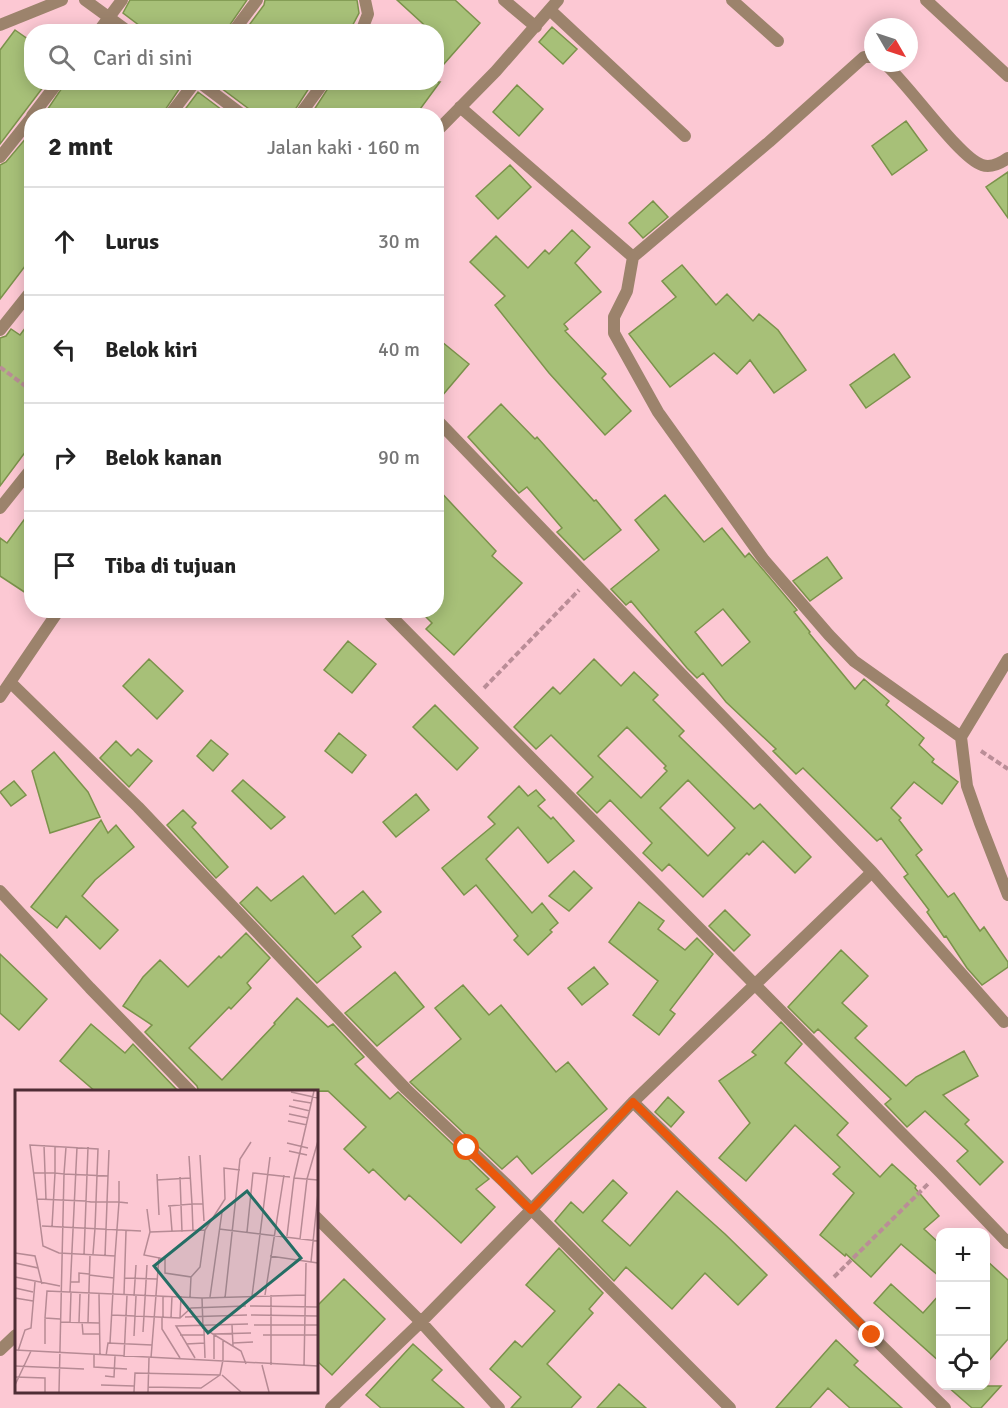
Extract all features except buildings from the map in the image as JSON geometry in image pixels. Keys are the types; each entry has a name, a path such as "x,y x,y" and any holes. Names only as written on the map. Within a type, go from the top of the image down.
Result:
{"street":[{"path":"0,26 62,0"},
{"path":"85,0 118,24"},
{"path":"104,24 122,0"},
{"path":"240,24 258,0"},
{"path":"364,24 368,14 365,0"},
{"path":"504,0 536,27"},
{"path":"732,0 778,41"},
{"path":"926,0 1008,76"},
{"path":"444,124 554,5 685,136"},
{"path":"864,57 769,142 633,257 627,291 614,317 614,333 658,412 764,560 854,661 961,736"},
{"path":"892,72 965,153 981,165 1001,163 1008,158"},
{"path":"38,108 52,90"},
{"path":"176,108 190,90"},
{"path":"208,90 233,108"},
{"path":"305,108 318,90"},
{"path":"460,107 633,257"},
{"path":"0,158 24,126"},
{"path":"0,330 24,300"},
{"path":"444,427 872,872 1004,1022"},
{"path":"0,508 24,478"},
{"path":"0,697 54,618"},
{"path":"393,618 940,1172 1008,1244"},
{"path":"1008,659 961,736 967,786 1008,895"},
{"path":"10,682 138,807 406,1089 730,1408"},
{"path":"331,1408 421,1322 633,1102 872,872"},
{"path":"0,891 189,1090"},
{"path":"633,1102 945,1408"},
{"path":"318,1219 421,1322 499,1408"},
{"path":"0,1350 15,1336"}],"path":[{"path":"0,367 24,385"},
{"path":"472,700 590,578"},
{"path":"961,736 1008,769"},
{"path":"822,1288 940,1172"}],"route":[{"path":"467,1148 531,1210 633,1102 872,1335"}]}
